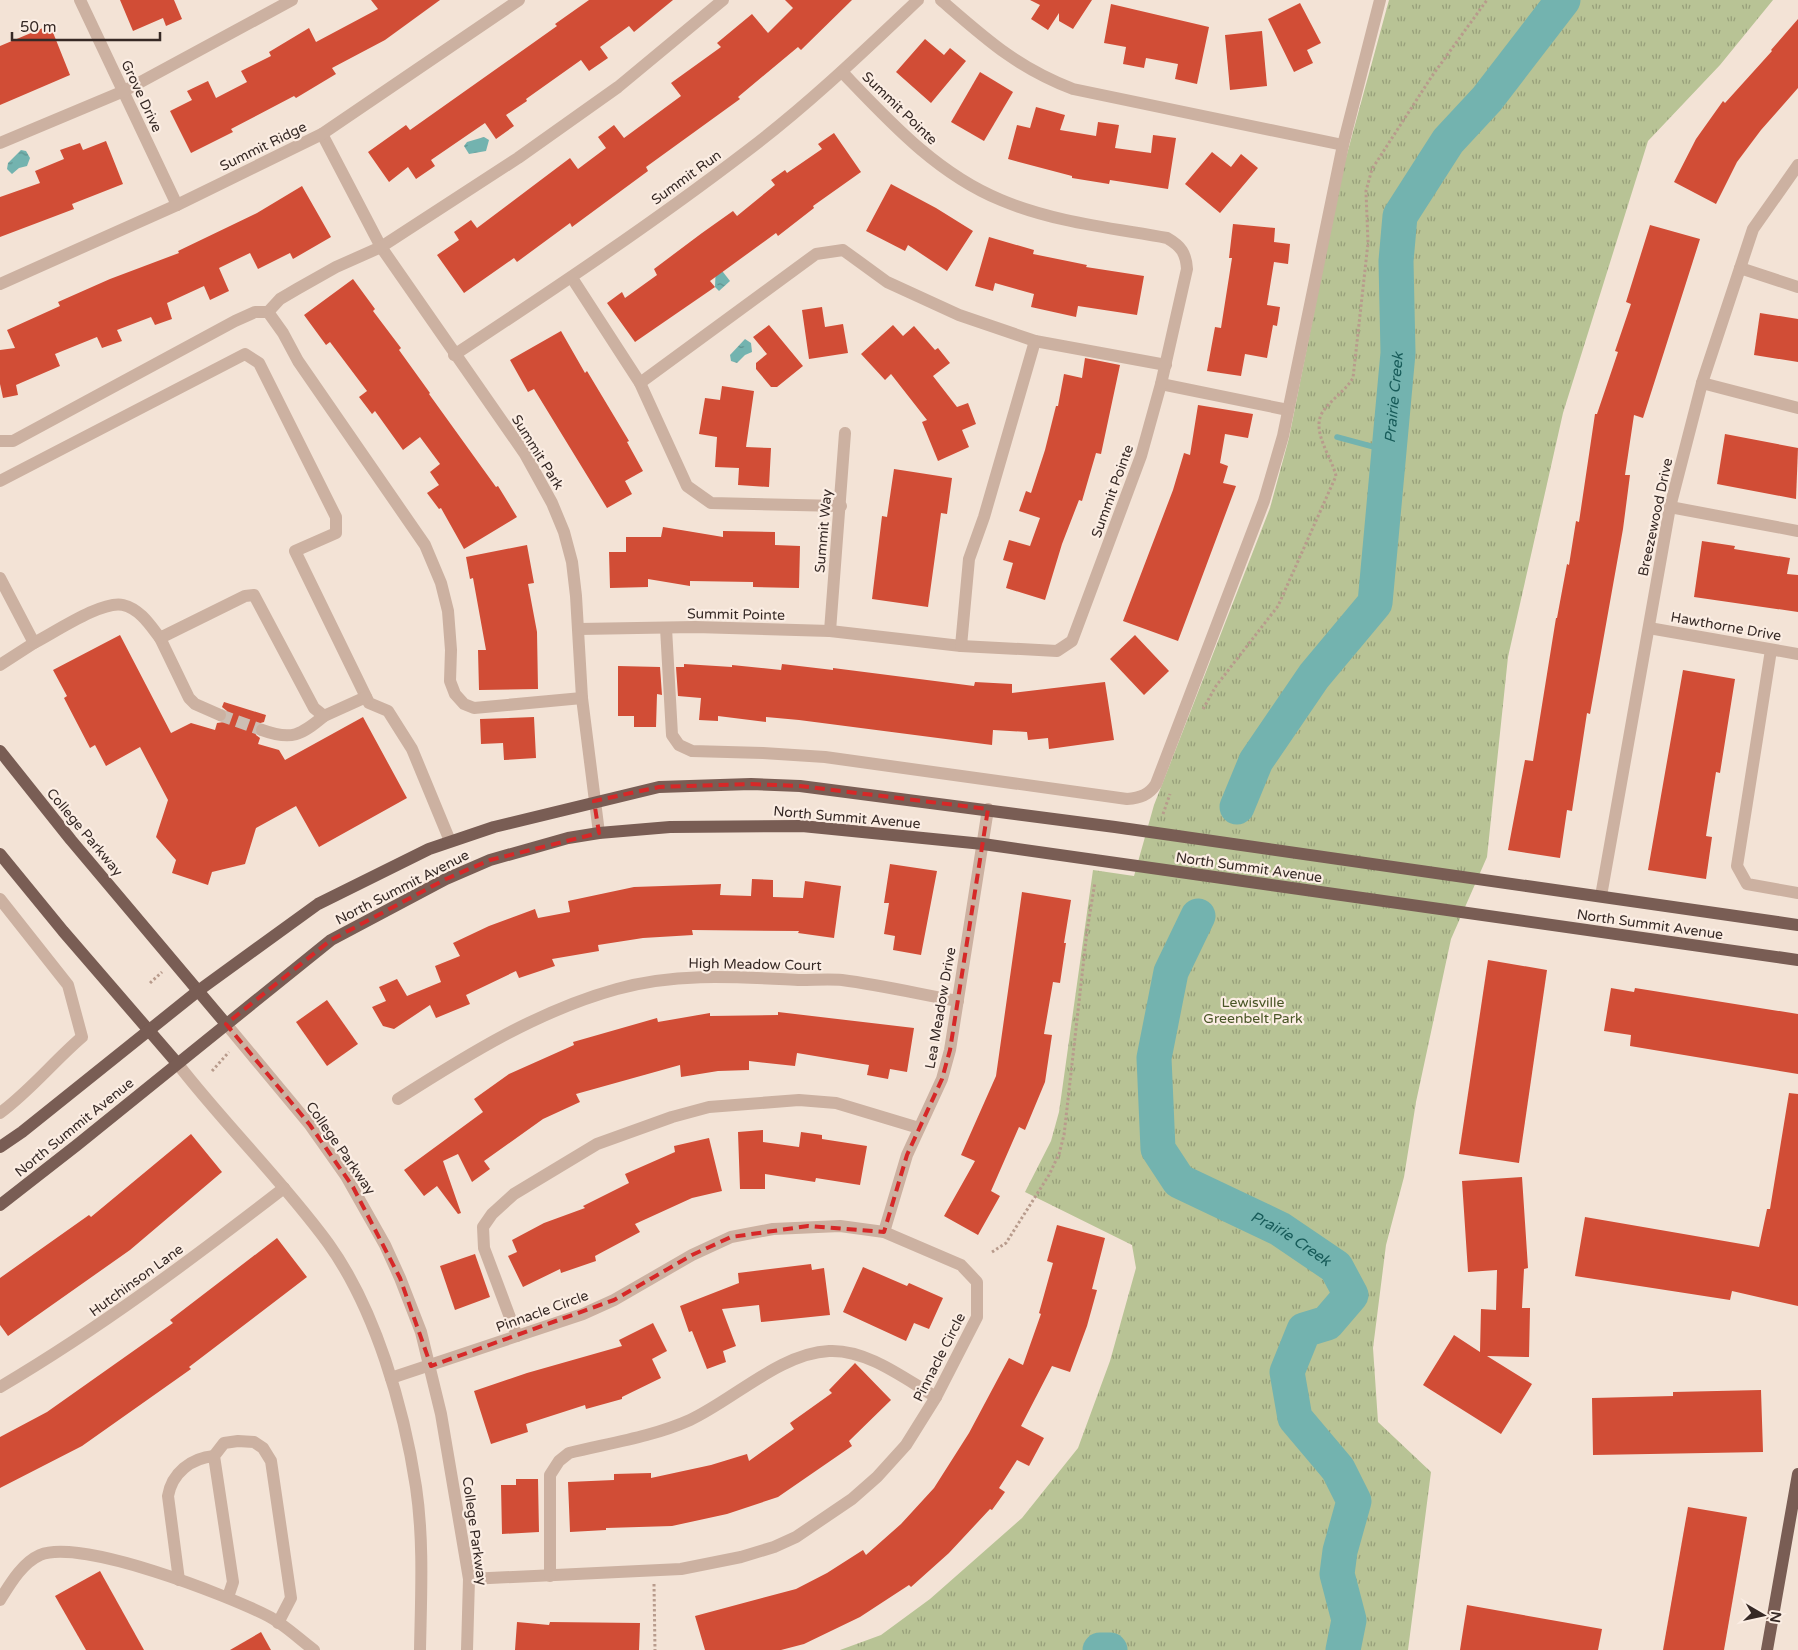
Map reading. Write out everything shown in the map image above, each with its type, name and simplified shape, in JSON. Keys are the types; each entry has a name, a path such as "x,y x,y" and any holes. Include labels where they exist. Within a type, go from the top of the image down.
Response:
{"main road":[{"name":"College Parkway","path":"0,751 226,1024"},
{"name":"North Summit Avenue","path":"0,1147 22,1132 198,991 318,904 373,876 450,841 494,827 594,801 659,787 751,784 800,786 988,809 1798,924"},
{"name":"North Summit Avenue","path":"0,1204 78,1146 177,1063 331,940 446,879 490,860 568,838 599,833 670,827 802,826 983,844 1798,960"},
{"path":"0,854 62,931 177,1063"},
{"path":"1767,1650 1798,1474"}],"street":[{"name":"Grove Drive","path":"80,0 177,205"},
{"path":"0,143 124,91 292,0"},
{"name":"Summit Ridge","path":"0,284 177,205 322,134 519,0"},
{"path":"0,442 12,440 235,321 255,312 268,312 280,299 297,289 336,267 381,247 518,158 618,87 723,0"},
{"name":"Summit Run","path":"454,354 572,278 748,150 842,72 918,0"},
{"path":"941,0 998,50 1043,78 1073,89 1343,145"},
{"path":"666,628 672,735 679,745 692,751 824,757 1127,799 1137,798 1151,791 1156,784 1264,501 1288,410 1343,145 1380,0"},
{"name":"Summit Pointe","path":"579,630 666,628 830,631 961,646 1056,652 1072,641 1141,456 1166,365 1187,268 1186,256 1179,245 1168,238 1046,214 1000,200 977,189 912,144 842,72"},
{"name":"Summit Park","path":"322,134 381,247 525,454 552,504 564,532 572,562 579,630 582,698 599,833"},
{"name":"Breezewood Drive","path":"1601,896 1670,507 1702,383 1753,230 1798,165"},
{"path":"640,383 816,254 843,250 887,282 959,315 1035,341 1166,365"},
{"path":"1740,268 1798,287"},
{"path":"572,278 640,383 687,486 711,502 841,506"},
{"path":"268,312 283,333 298,361 425,544 441,583 448,611 451,650 450,681 455,694 464,704 474,708 582,698"},
{"path":"961,646 969,559 984,517 1035,341"},
{"path":"0,482 244,354 259,363 336,517 336,533 295,551 369,703 388,711 412,749 450,841"},
{"path":"1702,383 1798,408"},
{"path":"1161,384 1288,410"},
{"name":"Summit Way","path":"830,631 841,506 845,433"},
{"path":"1670,507 1798,530"},
{"path":"0,578 34,643"},
{"path":"160,638 245,596 254,595 314,708 324,716"},
{"path":"0,665 34,643 105,606 122,605 145,618 160,638 189,698 195,704 220,715"},
{"name":"Hawthorne Drive","path":"1649,628 1798,654"},
{"path":"1771,650 1737,866 1747,884 1798,893"},
{"path":"262,730 280,736 294,736 304,733 324,716 366,697"},
{"name":"Lea Meadow Drive","path":"884,1232 907,1155 942,1079 950,1050 988,809"},
{"path":"0,899 68,985 82,1037 57,1058 15,1102 0,1113"},
{"name":"High Meadow Court","path":"398,1099 456,1062 515,1029 555,1010 618,989 686,977 754,976 841,980 958,1001"},
{"name":"College Parkway","path":"226,1024 310,1125 353,1187 400,1278 431,1366 441,1414 469,1578 467,1650"},
{"path":"177,1063 284,1188 329,1245 375,1329 391,1378 416,1487 421,1583 420,1650"},
{"path":"517,1336 484,1248 484,1227 492,1214 514,1194 597,1144 672,1117 710,1107 799,1100 836,1103 919,1128"},
{"name":"Hutchinson Lane","path":"0,1387 63,1350 136,1300 284,1188"},
{"name":"Pinnacle Circle","path":"391,1378 583,1314 614,1300 692,1255 731,1237 773,1229 840,1226 884,1232 961,1265 977,1282 978,1318 936,1397 906,1446 870,1483 819,1523 774,1547 712,1565 654,1571 469,1578"},
{"path":"550,1576 550,1475 559,1461 569,1453 668,1430 720,1404 787,1364 804,1356 830,1351 864,1358 936,1397"},
{"path":"228,1597 234,1582 214,1456 224,1443 238,1440 254,1442 263,1448 271,1461 291,1598 278,1623"},
{"path":"179,1580 168,1496 170,1486 188,1464 201,1457 214,1456"},
{"path":"0,1600 16,1574 39,1555 60,1550 102,1557 228,1597 270,1617 314,1650"}],"path":[{"path":"1203,710 1216,686 1278,606 1336,476 1331,457 1321,437 1320,418 1324,410 1345,391 1353,378 1368,243 1366,191 1372,169 1432,76 1487,0"},
{"path":"1163,814 1171,790"},
{"path":"992,1252 1006,1243 1059,1154 1064,1135 1087,931 1095,882"},
{"path":"150,983 164,971"},
{"path":"212,1071 229,1052"},
{"path":"654,1571 655,1650"}],"highlighted area":[{"path":"751,784 800,786 988,809 950,1050 942,1079 907,1155 884,1232 808,1226 731,1237 692,1255 614,1300 431,1366 400,1278 353,1187 310,1125 226,1024 331,940 446,879 490,860 599,833 594,801 659,787"}],"green space":[{"name":"Lewisville Greenbelt Park","path":"1389,0 1773,0 1720,65 1648,141 1563,413 1508,657 1487,857 1451,939 1416,1102 1404,1177 1386,1245 1373,1348 1378,1422 1431,1472 1408,1650 840,1650 881,1635 930,1599 1022,1518 1078,1448 1110,1361 1136,1268 1132,1245 1025,1192 1051,1141 1059,1112 1093,870 1134,876 1154,805 1270,508 1289,438 1341,176"}],"water":[{"path":"484,137 489,140 486,151 469,154 464,146 467,142"},
{"path":"21,150 26,151 30,158 27,166 19,168 12,174 7,169 8,163"},
{"path":"716,263 730,281 719,291 715,287"},
{"path":"745,339 751,343 752,352 745,355 737,363 731,361 730,355"}],"building":[{"path":"120,0 174,0 182,19 166,26 163,18 133,31"},
{"path":"371,0 440,0 385,40 332,68 336,74 296,98 294,96 231,129 233,132 191,153 170,111 192,100 187,91 208,81 216,98 247,82 241,71 271,56 269,52 309,28 316,42 378,9"},
{"path":"589,0 673,0 634,32 629,26 600,47 608,58 589,71 581,60 526,99 527,101 506,115 514,126 496,139 485,123 431,160 435,166 416,179 408,167 389,182 368,152 406,125 410,130 557,26 555,24"},
{"path":"785,0 852,0 801,50 798,47 738,97 740,99 646,167 648,171 572,227 570,223 517,262 514,258 464,293 437,255 459,240 454,232 471,220 477,228 570,158 578,169 606,148 598,137 614,125 624,138 681,96 671,83 721,47 717,43 752,14 768,33 793,8"},
{"path":"1030,0 1092,0 1073,29 1059,21 1059,13 1048,30 1031,19 1040,5"},
{"path":"1300,3 1321,43 1307,50 1313,63 1294,72 1268,19"},
{"path":"1111,4 1209,27 1197,84 1175,79 1178,64 1146,58 1144,68 1123,64 1126,47 1104,43"},
{"path":"1798,19 1798,88 1761,130 1737,162 1716,204 1674,182 1696,139 1723,101 1725,103"},
{"path":"50,25 70,75 0,105 0,46"},
{"path":"1262,31 1267,86 1230,90 1225,35"},
{"path":"925,39 944,55 950,48 966,61 931,103 896,72"},
{"path":"980,72 1013,92 984,141 951,122"},
{"path":"1036,107 1065,115 1060,130 1096,136 1098,122 1119,125 1115,148 1151,153 1153,135 1176,138 1168,189 1110,180 1109,184 1072,178 1072,176 1008,159 1017,125 1030,128"},
{"path":"834,133 861,172 813,206 814,208 778,236 776,233 710,281 715,287 635,342 607,303 622,292 625,298 657,275 654,269 733,211 737,216 775,185 771,180 785,170 787,173 822,149 818,144"},
{"path":"106,141 123,184 72,204 74,209 0,237 0,197 40,183 35,171 64,159 60,150 80,143 83,150"},
{"path":"1212,152 1231,167 1241,154 1258,168 1220,213 1185,184"},
{"path":"891,184 936,208 973,231 947,271 908,245 905,251 866,231"},
{"path":"302,186 331,237 293,259 290,253 258,269 250,253 219,268 229,291 210,300 204,286 167,303 172,319 155,325 151,317 117,330 122,341 102,348 97,337 55,354 60,366 16,385 18,395 3,398 0,384 0,350 15,348 7,330 60,306 58,302 110,279 179,253 178,251 257,213"},
{"path":"1233,224 1275,228 1274,242 1290,244 1288,264 1274,262 1267,305 1280,307 1277,326 1273,325 1267,358 1245,354 1241,376 1207,371 1215,327 1221,328 1232,258 1229,258"},
{"path":"1650,225 1700,239 1643,418 1634,415 1625,475 1630,475 1623,529 1590,714 1587,713 1572,811 1567,810 1560,858 1508,850 1525,760 1533,761 1556,618 1567,564 1569,565 1576,521 1579,522 1595,414 1597,414 1618,352 1615,351 1631,304 1626,302"},
{"path":"989,237 1034,250 1033,254 1087,265 1086,267 1144,276 1137,315 1078,306 1076,317 1031,307 1034,294 995,283 993,291 975,286"},
{"path":"353,279 375,309 373,311 401,348 399,350 429,394 496,487 498,486 517,517 464,549 441,508 439,509 427,493 439,485 430,472 440,464 420,437 403,450 375,411 372,414 359,397 367,391 330,342 326,345 304,315"},
{"path":"822,307 825,327 843,324 848,353 809,359 802,310"},
{"path":"1760,313 1798,319 1798,362 1754,355"},
{"path":"769,325 803,366 777,387 771,387 756,369 756,363 767,354 753,337"},
{"path":"893,325 903,336 914,326 935,350 938,348 950,363 933,376 957,407 968,403 976,424 962,430 969,447 938,461 922,422 927,420 891,374 885,380 861,354"},
{"path":"561,331 585,373 587,371 629,441 627,442 643,471 625,481 632,494 607,508 534,389 528,392 510,360"},
{"path":"1085,358 1120,365 1101,454 1096,453 1082,501 1079,500 1062,544 1045,600 1006,588 1013,563 1003,560 1009,540 1030,546 1040,518 1019,511 1026,491 1031,493 1045,450 1056,406 1058,406 1064,374 1082,378"},
{"path":"722,386 754,391 746,447 771,448 769,487 738,485 739,468 715,467 717,437 699,434 705,398 720,400"},
{"path":"1198,405 1253,414 1248,438 1225,434 1220,463 1228,466 1223,483 1236,486 1178,641 1123,621 1173,490 1184,453 1190,455"},
{"path":"1725,434 1798,448 1796,499 1717,484"},
{"path":"894,469 952,478 947,514 941,513 928,607 872,599 882,516 887,517"},
{"path":"663,527 723,537 723,531 775,532 775,545 800,546 799,588 753,587 753,582 690,581 690,586 648,579 648,587 610,588 609,552 626,552 626,537 661,537"},
{"path":"1702,541 1735,546 1734,549 1790,558 1787,574 1798,575 1798,612 1694,597"},
{"path":"527,545 534,583 528,584 537,632 538,689 479,690 478,650 486,650 473,578 470,579 466,557"},
{"path":"120,635 171,733 191,723 215,730 217,723 224,722 228,718 227,711 222,707 224,702 266,715 264,722 257,724 254,728 256,735 260,738 258,744 279,750 285,760 363,717 407,798 319,847 296,806 256,828 245,864 212,872 208,885 172,873 176,860 156,837 168,800 140,747 106,766 95,745 90,748 64,698 67,696 53,670"},
{"path":"1135,635 1169,671 1144,695 1110,659"},
{"path":"684,664 732,667 732,665 781,670 782,664 833,670 833,668 974,686 975,682 1012,684 1012,693 1105,682 1114,740 1049,749 1048,738 1028,740 1027,732 993,730 992,745 766,717 766,722 718,716 718,721 699,720 701,698 678,696 676,667 684,667"},
{"path":"618,666 660,667 662,695 657,694 656,727 634,727 634,716 618,716"},
{"path":"1683,670 1735,679 1720,773 1716,772 1706,836 1712,837 1706,879 1648,870"},
{"path":"534,717 536,758 504,760 503,743 481,744 480,719"},
{"path":"890,864 937,871 921,955 893,950 895,936 884,934 889,903 884,903"},
{"path":"752,879 773,880 773,897 803,898 805,881 841,886 834,938 798,933 799,931 692,930 693,935 643,938 598,945 599,951 552,959 555,966 519,978 516,971 466,995 470,1004 436,1018 430,1005 394,1029 383,1026 372,1007 386,1001 379,987 397,979 407,996 441,982 435,966 460,956 453,943 489,926 535,909 538,918 570,912 568,901 634,887 721,884 720,895 751,896"},
{"path":"1022,892 1071,900 1064,943 1066,943 1060,983 1053,982 1044,1034 1052,1035 1045,1082 1025,1130 1019,1127 991,1191 1000,1196 978,1235 944,1216 975,1161 961,1155 996,1076"},
{"path":"1488,960 1547,970 1519,1163 1459,1154"},
{"path":"1611,988 1634,992 1635,988 1798,1014 1798,1074 1630,1046 1631,1035 1604,1031"},
{"path":"327,1000 358,1044 327,1066 296,1022"},
{"path":"778,1012 914,1028 907,1072 890,1069 888,1079 867,1075 869,1065 797,1053 795,1066 749,1061 749,1070 718,1071 681,1077 680,1065 576,1094 580,1102 543,1119 484,1161 490,1169 472,1182 458,1154 443,1161 461,1213 458,1214 437,1186 424,1196 404,1170 483,1112 474,1099 509,1074 574,1045 573,1042 657,1018 658,1022 710,1013 710,1016 778,1015"},
{"path":"1789,1093 1798,1094 1798,1306 1732,1291 1730,1300 1575,1276 1585,1217 1759,1247 1767,1209 1770,1209"},
{"path":"763,1130 763,1142 799,1147 801,1132 822,1135 822,1139 867,1146 860,1185 816,1178 815,1182 765,1174 765,1189 740,1189 738,1132"},
{"path":"191,1134 222,1172 130,1250 8,1336 0,1325 0,1278 89,1215 91,1217"},
{"path":"709,1138 722,1191 692,1198 635,1224 640,1232 595,1256 596,1261 561,1273 560,1269 523,1287 508,1256 517,1252 512,1240 544,1223 585,1208 583,1206 629,1183 625,1174 675,1152 674,1146"},
{"path":"1522,1177 1528,1268 1524,1269 1522,1308 1530,1308 1529,1357 1487,1356 1532,1384 1501,1434 1423,1385 1454,1335 1480,1352 1481,1309 1496,1310 1497,1270 1468,1272 1462,1181"},
{"path":"1057,1225 1105,1238 1092,1289 1097,1290 1087,1326 1070,1372 1052,1366 1021,1426 1044,1438 1029,1466 1017,1460 999,1488 1005,1492 992,1510 990,1509 949,1553 911,1587 909,1585 860,1617 804,1644 781,1650 705,1650 695,1616 796,1589 827,1573 863,1550 866,1555 901,1524 934,1488 969,1433 1009,1358 1023,1365 1041,1314 1039,1313 1053,1263 1047,1261"},
{"path":"277,1238 307,1277 189,1367 191,1369 82,1446 0,1488 0,1437 47,1412 173,1323 170,1320"},
{"path":"475,1254 490,1297 455,1310 440,1266"},
{"path":"811,1264 812,1270 824,1268 830,1315 761,1322 759,1305 722,1309 736,1346 723,1351 726,1362 707,1369 692,1331 689,1332 680,1306 739,1283 738,1273"},
{"path":"863,1267 907,1286 909,1283 943,1298 929,1329 914,1323 906,1341 843,1312"},
{"path":"653,1323 667,1351 652,1359 661,1378 622,1397 622,1399 586,1409 585,1405 526,1424 528,1432 491,1444 474,1391 527,1373 622,1346 619,1340"},
{"path":"855,1363 891,1400 849,1441 852,1446 778,1497 727,1514 672,1526 606,1528 606,1530 570,1532 568,1482 614,1480 614,1474 651,1473 651,1478 711,1465 747,1454 749,1461 794,1429 790,1423 832,1393 829,1390"},
{"path":"1761,1390 1763,1452 1593,1455 1592,1398 1673,1396 1673,1392"},
{"path":"516,1479 538,1479 539,1532 502,1534 501,1485 516,1485"},
{"path":"1688,1507 1747,1517 1724,1650 1663,1650"},
{"path":"100,1571 144,1650 86,1650 55,1596"},
{"path":"1467,1605 1602,1629 1598,1650 1460,1650"},
{"path":"517,1622 549,1625 550,1622 640,1623 639,1650 515,1650"},
{"path":"261,1632 271,1650 230,1650"}],"waterway":[{"name":"Prairie Creek","path":"1237,807 1256,761 1314,676 1375,603 1398,353 1396,261 1400,216 1448,141 1487,99 1563,0"},
{"path":"1337,437 1389,451"},
{"name":"Prairie Creek","path":"1198,916 1171,972 1154,1058 1158,1149 1179,1181 1280,1229 1336,1267 1351,1295 1327,1323 1304,1330 1287,1372 1295,1418 1338,1469 1354,1501 1340,1551 1337,1574 1349,1620 1343,1650"},
{"name":"Prairie Creek","path":"1100,1650 1110,1650"}],"tunnel":[{"path":"220,715 262,730"}]}
